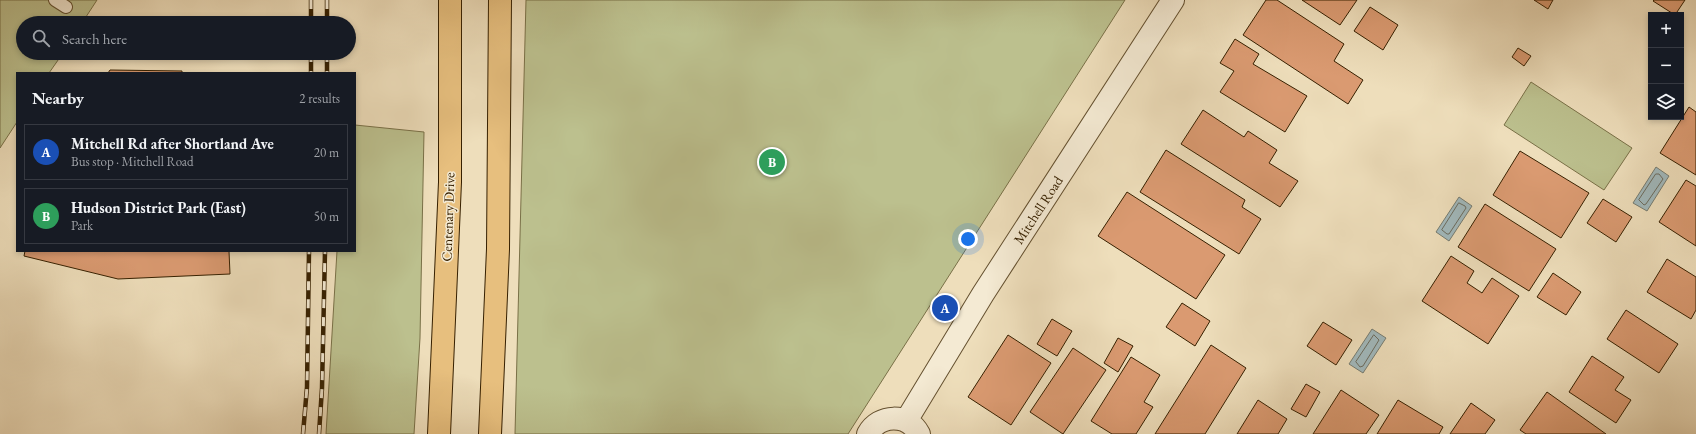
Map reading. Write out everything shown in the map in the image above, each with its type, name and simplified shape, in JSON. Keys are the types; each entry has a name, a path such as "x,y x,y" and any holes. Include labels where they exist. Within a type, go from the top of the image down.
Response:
{"highway":[{"name":"Centenary Drive","path":"439,434 450,182 450,0"},
{"path":"490,434 498,249 500,0"}],"street":[{"name":"Mitchell Road","path":"912,427 984,294 1173,0"},
{"path":"868,434 878,422 887,419 912,427"}],"lane":[{"path":"55,0 66,7"}],"green space":[{"path":"0,0 97,0 87,16 16,16 16,60 58,60 50,72 16,72 16,124 0,148"},
{"path":"526,0 1125,0 848,434 515,434"},
{"path":"1531,82 1632,148 1604,190 1504,125"},
{"path":"356,125 424,132 420,338 414,434 326,434 337,252 356,252"}],"water":[{"path":"1656,167 1669,176 1647,211 1633,203"},
{"path":"1459,197 1472,206 1449,241 1436,232"},
{"path":"1372,329 1386,338 1363,373 1349,364"}],"building":[{"path":"1266,0 1277,0 1344,44 1334,61 1363,80 1348,104 1243,35"},
{"path":"1302,0 1357,0 1340,25"},
{"path":"1534,0 1553,0 1548,9"},
{"path":"1685,0 1677,12 1670,12 1653,1"},
{"path":"1370,7 1398,25 1383,50 1354,31"},
{"path":"1235,39 1259,54 1253,64 1307,96 1285,132 1220,92 1234,71 1220,63"},
{"path":"1518,48 1531,56 1524,66 1512,57"},
{"path":"110,70 182,71 182,72 109,72"},
{"path":"1689,107 1696,112 1696,175 1660,153 1681,120 1684,120 1684,115"},
{"path":"1203,110 1244,137 1248,131 1277,150 1269,163 1298,181 1280,207 1181,144"},
{"path":"1166,150 1245,200 1242,207 1261,219 1239,254 1140,192"},
{"path":"1520,151 1589,193 1561,238 1493,195"},
{"path":"1686,180 1696,186 1696,246 1659,222"},
{"path":"1127,192 1225,255 1196,299 1098,236"},
{"path":"1603,199 1632,217 1616,242 1587,223"},
{"path":"1485,204 1556,249 1529,291 1458,247"},
{"path":"25,252 229,252 230,274 118,279 24,256"},
{"path":"1451,256 1474,271 1467,283 1482,293 1492,278 1519,296 1488,344 1422,301"},
{"path":"1667,259 1696,277 1696,310 1691,319 1647,292"},
{"path":"1553,273 1581,292 1566,315 1537,297"},
{"path":"1182,303 1210,321 1195,346 1166,327"},
{"path":"1626,310 1678,344 1659,373 1607,339"},
{"path":"1052,319 1072,331 1057,356 1037,344"},
{"path":"1323,322 1352,340 1336,365 1307,346"},
{"path":"1008,335 1051,363 1011,425 968,397"},
{"path":"1118,338 1133,346 1118,372 1104,363"},
{"path":"1211,345 1246,368 1205,434 1155,434"},
{"path":"1073,348 1106,370 1063,434 1030,412"},
{"path":"1592,356 1624,377 1615,390 1631,400 1616,423 1569,392"},
{"path":"1131,357 1160,375 1144,402 1153,407 1136,434 1112,434 1091,421"},
{"path":"1306,384 1320,392 1306,417 1291,409"},
{"path":"1341,390 1379,415 1366,434 1313,434"},
{"path":"1547,392 1606,434 1526,434 1520,430"},
{"path":"1258,400 1287,419 1278,434 1237,434"},
{"path":"1398,400 1443,427 1439,434 1377,434"},
{"path":"1471,403 1495,420 1485,434 1450,434"}],"railway":[{"path":"311,0 311,16"},
{"path":"327,0 327,16"},
{"path":"311,60 311,72"},
{"path":"327,60 327,72"},
{"path":"303,434 307,387 309,252"},
{"path":"319,434 322,388 325,252"}],"place":[{"name":"Hudson District Park (East)","path":"772,162"},
{"name":"Mitchell Rd after Shortland Ave","path":"945,308"}]}
